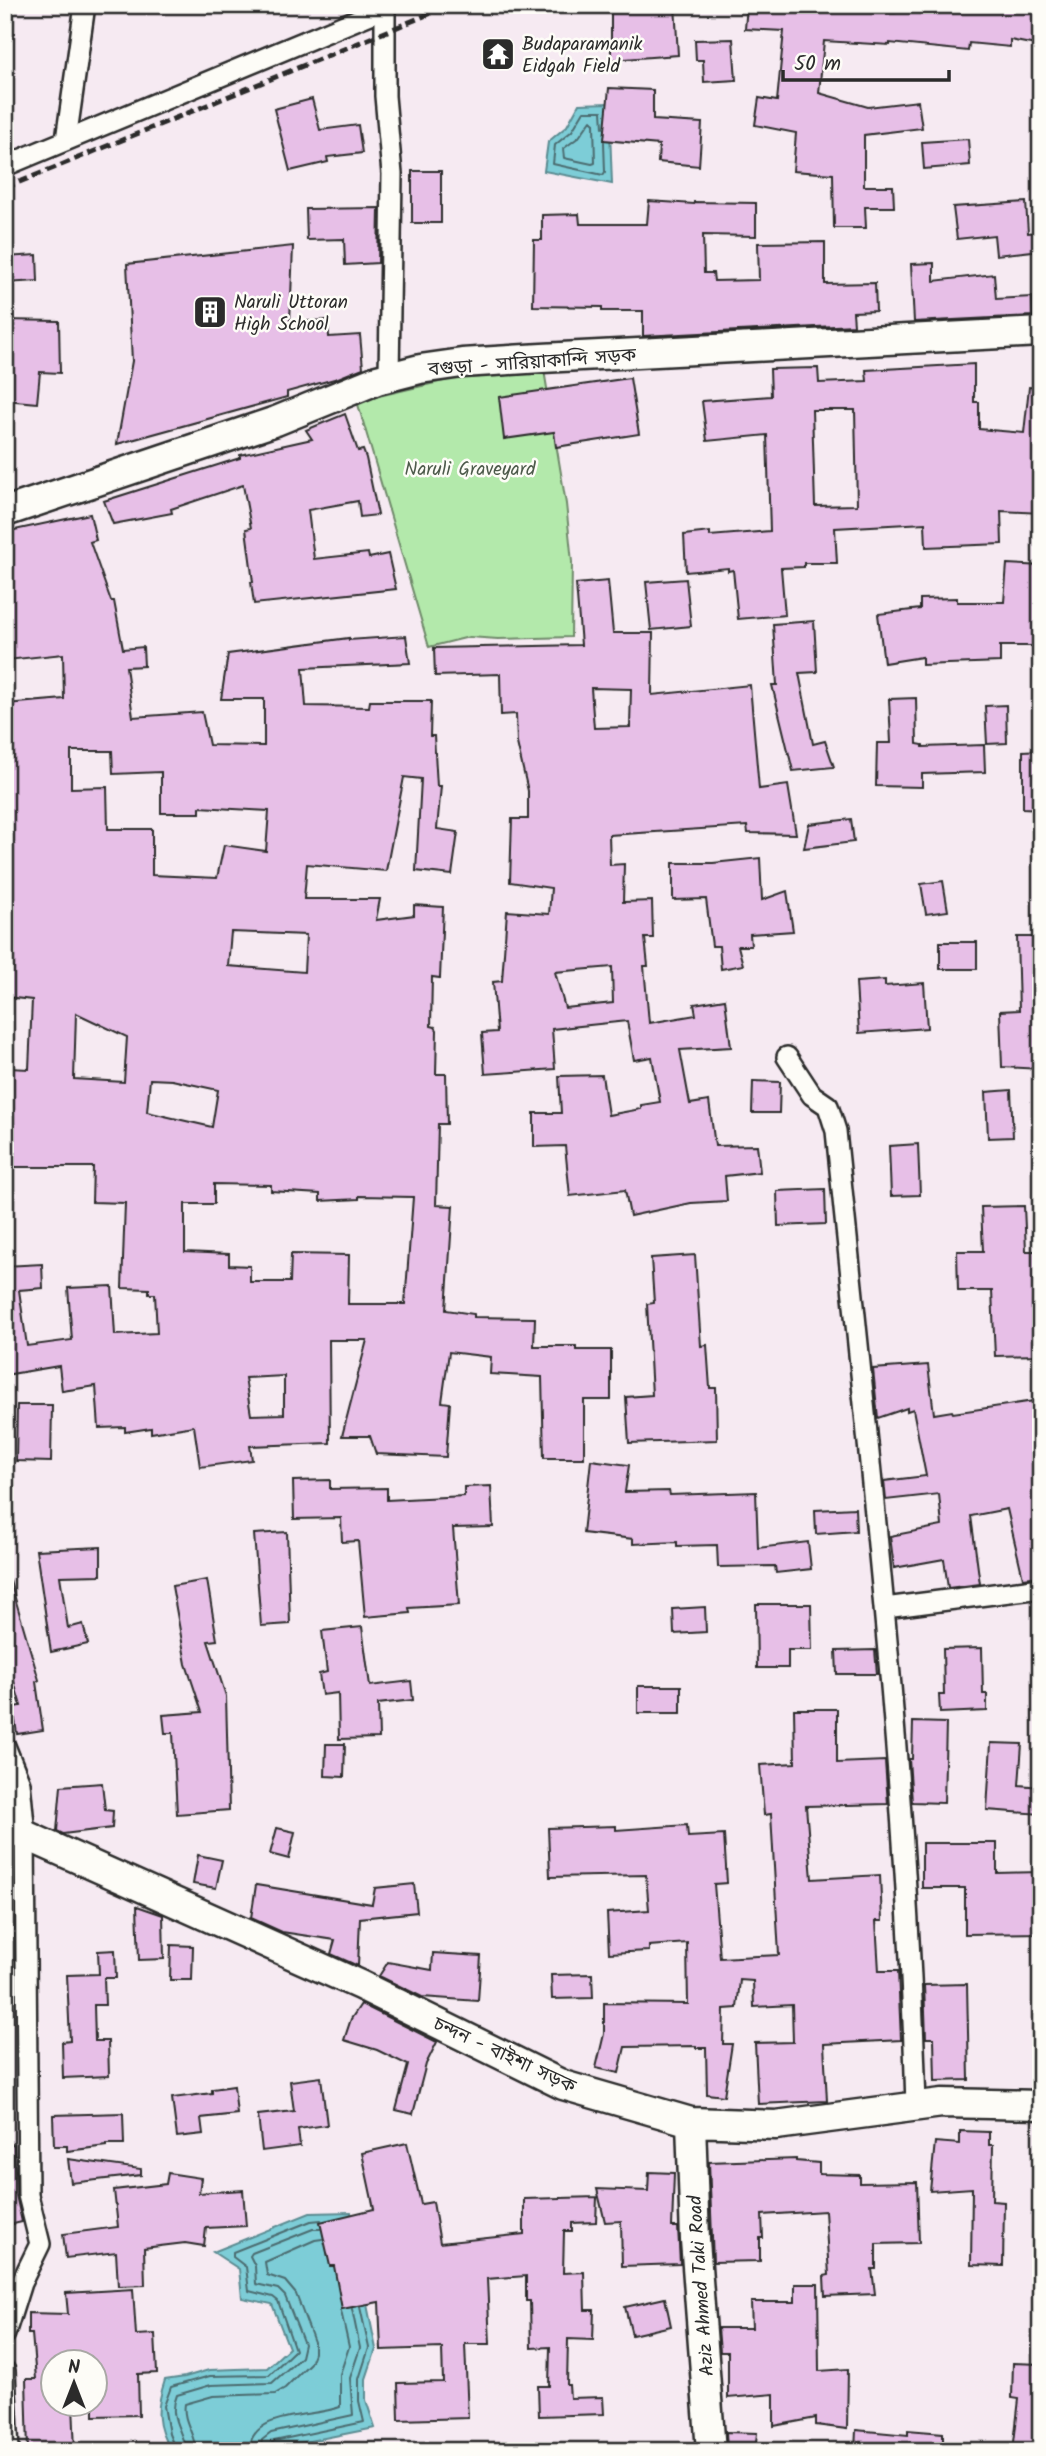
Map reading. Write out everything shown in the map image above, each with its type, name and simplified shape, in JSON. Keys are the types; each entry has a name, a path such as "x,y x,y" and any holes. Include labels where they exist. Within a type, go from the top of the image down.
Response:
{"main road":[{"name":"বগুড়া - সারিয়াকান্দি সড়ক","path":"5,512 276,421 389,376 462,363 1041,332"},
{"name":"চন্দন - বাইশা সড়ক","path":"15,1830 360,1985 563,2085 691,2122 776,2125 942,2103 1041,2105"},
{"name":"Aziz Ahmed Taki Road","path":"691,2122 695,2240 711,2451"}],"street":[{"path":"66,141 85,5"},
{"path":"5,166 385,7 385,96 393,174 389,376"},
{"path":"787,1057 812,1095 828,1106 835,1132 885,1608 913,1981 916,2106"},
{"path":"885,1608 1041,1588"},
{"path":"5,1746 20,1783 15,1830 28,2195 40,2244 21,2283 5,2334"},
{"path":"5,2371 9,2451"}],"green space":[{"name":"Naruli Graveyard","path":"544,370 566,504 572,562 571,637 469,637 429,647 357,401 461,377"}],"water":[{"path":"609,103 612,184 544,171 548,142 567,126 579,104"},
{"path":"351,2212 353,2235 376,2349 366,2379 366,2400 375,2428 259,2451 171,2451 162,2433 159,2416 165,2380 209,2370 267,2368 289,2348 272,2304 242,2298 239,2269 213,2252 310,2213"}],"building":[{"path":"640,5 675,5 678,55 611,60 611,11 642,11"},
{"path":"747,5 804,5 895,13 896,5 1041,5 1041,46 1010,40 1010,47 969,43 968,51 890,43 824,41 819,93 868,107 918,101 922,128 864,135 864,186 893,186 894,207 865,207 866,228 834,228 833,174 793,171 796,133 755,125 759,98 777,101 784,31 745,29"},
{"path":"733,39 736,80 704,82 703,60 696,60 695,40"},
{"path":"609,88 653,90 653,120 702,123 699,166 658,162 659,145 604,140"},
{"path":"312,99 320,130 358,125 362,153 327,157 328,162 290,171 274,109"},
{"path":"968,139 970,165 924,169 922,142"},
{"path":"412,171 441,171 441,223 412,223"},
{"path":"649,201 694,204 756,203 756,236 703,235 704,273 713,273 714,281 759,280 758,243 825,242 825,284 875,283 876,311 853,312 854,325 643,336 643,311 602,311 602,307 533,306 534,240 542,240 542,215 579,214 580,224 647,224"},
{"path":"1026,202 1028,233 1041,232 1041,250 996,255 994,235 957,239 953,207"},
{"path":"379,208 378,263 345,265 344,239 307,240 306,209"},
{"name":"Naruli Uttoran High School","path":"293,246 290,322 328,320 329,337 360,335 363,368 287,392 287,397 117,444 132,361 127,264"},
{"path":"37,255 38,281 5,283 5,257"},
{"path":"934,263 934,281 994,274 996,299 1032,297 1033,316 914,322 911,264"},
{"path":"5,320 59,321 60,373 40,372 37,403 5,400"},
{"path":"974,364 974,402 979,402 979,429 1024,433 1029,387 1041,388 1041,513 1001,511 1002,544 926,547 925,523 835,528 837,563 804,563 804,567 781,568 785,615 738,619 733,570 728,571 728,568 686,572 684,535 710,532 710,536 770,531 767,435 707,441 702,401 771,396 770,369 818,368 819,383 867,381 866,370","holes":["812,410 855,410 857,505 815,506"]},
{"path":"630,378 639,434 556,447 554,432 504,439 499,397"},
{"path":"345,414 358,451 363,450 366,458 378,515 360,517 358,501 308,510 314,559 368,553 369,558 388,554 396,589 254,604 246,529 251,528 243,485 171,509 172,513 113,524 104,501 240,458 240,455 312,439 306,430"},
{"path":"90,514 96,540 90,542 111,601 114,601 123,649 143,647 144,666 126,667 133,717 202,712 209,745 264,746 264,699 221,699 228,654 349,638 406,636 410,663 303,668 306,706 369,707 370,701 431,701 430,736 434,736 437,786 441,786 437,829 458,832 452,875 416,871 421,779 404,777 386,871 307,864 304,899 380,899 376,920 414,915 414,905 443,907 440,978 432,977 431,1026 437,1030 436,1074 446,1074 447,1124 438,1124 436,1205 453,1206 446,1310 474,1314 474,1317 535,1318 534,1346 576,1346 576,1350 611,1350 611,1400 584,1400 584,1458 544,1458 542,1377 490,1374 491,1357 449,1352 442,1402 450,1403 446,1457 376,1454 370,1436 342,1436 367,1340 329,1340 330,1443 250,1446 252,1460 200,1467 194,1426 151,1433 151,1428 125,1432 125,1427 99,1428 96,1386 62,1391 59,1366 5,1375 5,1266 42,1264 43,1288 19,1290 27,1346 72,1340 68,1288 112,1286 115,1335 157,1333 155,1294 149,1294 149,1289 122,1288 125,1203 92,1202 93,1167 5,1167 9,1068 29,1069 32,1000 6,997 14,927 5,926 12,862 5,862 5,759 12,758 6,704 64,699 63,654 7,660 5,532","holes":["71,751 112,751 113,774 161,772 161,813 200,813 200,807 269,811 266,851 224,845 217,878 152,875 152,829 108,829 107,787 71,788","231,932 306,935 304,972 228,966","76,1013 127,1037 124,1082 74,1079","150,1079 172,1080 218,1090 212,1127 147,1112","214,1184 271,1185 271,1191 320,1194 320,1201 359,1199 359,1196 413,1197 405,1304 348,1304 349,1255 291,1254 290,1282 250,1282 250,1266 229,1265 229,1254 185,1252 185,1204 214,1204","284,1376 284,1414 251,1415 245,1378"]},
{"path":"1007,564 1041,566 1041,646 1000,646 1000,662 922,665 922,657 884,663 878,614 920,609 920,599 957,598 957,602 1004,602"},
{"path":"686,579 691,626 651,630 646,582"},
{"path":"608,581 613,633 653,633 652,695 750,685 759,789 788,785 796,834 748,833 747,826 609,835 610,865 624,864 623,902 652,901 653,938 645,938 648,966 644,966 649,1023 696,1015 694,1004 725,999 731,1047 680,1050 690,1104 709,1101 715,1146 757,1145 760,1172 725,1176 727,1201 691,1203 630,1216 625,1190 570,1196 565,1146 534,1147 534,1113 561,1113 559,1076 602,1075 608,1115 641,1109 641,1105 660,1102 652,1057 634,1060 627,1021 552,1029 555,1069 485,1074 482,1033 497,1032 493,982 502,981 507,911 549,914 551,888 510,882 512,819 528,819 528,791 517,743 516,714 501,715 500,674 435,676 434,648 581,645 576,584","holes":["591,688 631,689 630,727 594,728","612,967 613,1003 565,1008 555,972"]},
{"path":"814,621 817,672 799,673 813,744 825,741 834,767 793,771 772,685 777,685 773,624"},
{"path":"916,698 917,744 923,747 984,745 985,772 922,774 922,787 876,786 877,743 891,743 889,699"},
{"path":"1006,705 1007,743 987,744 985,706"},
{"path":"1041,750 1041,809 1023,808 1023,751"},
{"path":"851,819 854,842 804,848 809,824"},
{"path":"760,858 762,900 787,891 793,931 750,934 751,946 738,946 743,965 721,969 719,946 712,946 706,899 673,900 673,863 713,863"},
{"path":"943,881 948,911 926,914 921,884"},
{"path":"1017,937 1041,937 1041,1069 1002,1067 1000,1011 1019,1010"},
{"path":"940,942 977,942 977,969 940,969"},
{"path":"885,980 885,986 924,983 927,1028 859,1033 856,982"},
{"path":"753,1081 780,1082 779,1113 752,1113"},
{"path":"1011,1090 1013,1137 988,1138 986,1092"},
{"path":"918,1144 920,1195 891,1196 889,1146"},
{"path":"825,1189 826,1224 778,1226 777,1191"},
{"path":"1024,1206 1026,1251 1039,1251 1041,1288 1037,1288 1040,1355 995,1356 992,1291 958,1291 957,1251 983,1251 981,1207"},
{"path":"695,1255 701,1346 707,1345 710,1388 716,1388 717,1440 629,1443 626,1397 652,1395 647,1304 654,1303 651,1258"},
{"path":"928,1365 934,1414 1041,1400 1041,1447 1038,1447 1041,1472 1041,1576 1023,1578 1007,1509 971,1516 980,1584 948,1588 944,1559 894,1568 890,1536 942,1526 939,1494 886,1500 884,1481 926,1476 913,1409 907,1411 907,1408 878,1418 873,1369"},
{"path":"17,1405 52,1405 51,1462 16,1461"},
{"path":"591,1460 629,1465 625,1492 669,1491 670,1495 756,1492 758,1548 808,1542 811,1569 776,1573 775,1566 718,1567 717,1545 677,1546 677,1542 633,1544 633,1539 583,1533"},
{"path":"330,1480 330,1489 387,1488 387,1500 464,1496 464,1487 491,1486 493,1527 453,1528 459,1605 409,1608 410,1613 365,1617 358,1541 342,1542 341,1518 294,1519 293,1481"},
{"path":"855,1508 856,1531 816,1534 815,1510"},
{"path":"287,1532 290,1624 261,1626 254,1534"},
{"path":"101,1547 101,1575 60,1576 68,1628 83,1624 88,1644 51,1652 36,1550"},
{"path":"207,1580 217,1640 208,1641 226,1696 229,1810 177,1814 173,1733 165,1733 163,1715 202,1712 186,1664 172,1586"},
{"path":"5,1581 10,1581 39,1680 36,1682 43,1730 17,1734 13,1707 21,1706 5,1651"},
{"path":"756,1604 811,1604 812,1650 788,1650 788,1668 757,1668"},
{"path":"705,1607 706,1632 674,1634 673,1609"},
{"path":"362,1627 370,1686 411,1681 413,1700 378,1704 379,1738 339,1739 338,1693 322,1695 319,1674 327,1672 322,1631"},
{"path":"982,1648 983,1694 987,1694 987,1711 940,1713 939,1695 944,1695 943,1649"},
{"path":"875,1650 877,1674 837,1674 836,1651"},
{"path":"638,1686 681,1686 681,1713 638,1713"},
{"path":"794,1709 837,1709 837,1763 885,1761 888,1804 806,1806 812,1879 880,1875 882,1921 876,1921 879,1971 898,1971 901,2040 824,2044 827,2101 758,2104 755,2043 793,2042 792,2005 754,2007 753,1981 740,1980 737,2008 724,2009 723,2044 732,2044 724,2096 707,2094 706,2048 625,2047 619,2073 596,2068 604,2034 604,2003 688,2004 687,1943 649,1946 649,1951 609,1953 607,1913 649,1910 646,1875 550,1877 548,1828 616,1826 616,1830 687,1825 688,1837 724,1835 727,1883 714,1884 720,1958 779,1955 771,1814 764,1815 760,1765 795,1763"},
{"path":"913,1722 946,1723 944,1803 912,1802 909,1759 912,1759"},
{"path":"991,1743 1022,1744 1019,1785 1041,1787 1041,1814 987,1810"},
{"path":"326,1744 345,1744 344,1777 325,1776"},
{"path":"102,1783 105,1810 113,1811 112,1828 63,1834 57,1831 61,1786"},
{"path":"277,1828 295,1832 289,1859 270,1854"},
{"path":"922,1843 997,1843 997,1873 1041,1872 1041,1933 965,1934 965,1888 922,1888"},
{"path":"198,1855 222,1860 216,1888 193,1884"},
{"path":"414,1884 417,1912 360,1918 358,1966 331,1954 335,1940 282,1932 251,1918 256,1885 372,1904 375,1888"},
{"path":"137,1906 163,1915 164,1959 139,1960"},
{"path":"171,1945 193,1946 192,1980 170,1980"},
{"path":"115,1950 116,1978 104,1978 105,2005 94,2005 95,2041 108,2041 109,2076 63,2078 62,2042 70,2041 67,1975 99,1974 98,1951"},
{"path":"433,1953 481,1956 478,2001 422,1997 379,1976 388,1962 432,1970"},
{"path":"592,1974 593,1998 552,1999 551,1975"},
{"path":"967,1984 969,2080 935,2081 934,2038 926,2038 924,1985"},
{"path":"361,2004 437,2042 426,2064 413,2114 396,2110 408,2065 377,2050 344,2040 351,2019"},
{"path":"321,2077 327,2125 298,2129 300,2146 262,2151 258,2115 294,2111 290,2081"},
{"path":"234,2086 237,2114 201,2118 203,2134 177,2137 172,2098 212,2093 212,2089"},
{"path":"123,2113 124,2144 106,2144 67,2151 67,2146 54,2146 53,2115"},
{"path":"960,2131 989,2132 989,2145 993,2145 992,2201 1004,2202 1003,2266 971,2265 972,2188 930,2191 935,2142 960,2144"},
{"path":"407,2143 421,2204 433,2202 440,2243 524,2234 524,2199 597,2197 596,2222 572,2223 572,2231 564,2231 563,2273 584,2272 585,2310 594,2310 593,2340 568,2339 567,2385 570,2398 603,2397 604,2414 539,2416 538,2386 549,2386 550,2347 531,2348 530,2301 526,2301 526,2276 487,2279 490,2344 465,2344 468,2418 399,2420 398,2383 443,2382 442,2348 381,2350 379,2302 342,2309 334,2266 330,2266 320,2222 374,2209 362,2153"},
{"path":"14,2144 16,2195 22,2222 5,2226 5,2145"},
{"path":"68,2159 141,2169 141,2175 71,2183"},
{"path":"796,2159 819,2163 819,2174 860,2175 860,2183 917,2182 919,2243 876,2244 876,2269 872,2269 875,2294 825,2296 824,2276 829,2275 825,2211 762,2215 760,2261 713,2262 709,2162"},
{"path":"649,2172 674,2173 672,2227 678,2227 680,2264 622,2266 621,2221 605,2222 597,2189 648,2191"},
{"path":"168,2173 201,2178 199,2193 243,2190 246,2226 206,2228 204,2246 185,2243 144,2248 145,2285 118,2286 116,2252 66,2258 63,2234 118,2227 114,2190 166,2184"},
{"path":"795,2284 818,2284 819,2371 848,2369 847,2429 816,2425 816,2418 774,2426 774,2394 728,2398 728,2352 720,2352 718,2328 752,2328 751,2302 795,2302"},
{"path":"133,2289 136,2335 155,2334 157,2373 138,2374 139,2415 108,2416 108,2348 38,2348 38,2418 74,2418 75,2451 28,2451 26,2379 36,2379 32,2334 28,2334 28,2313 68,2314 66,2293"},
{"path":"665,2298 671,2326 632,2335 625,2307"},
{"path":"1013,2363 1041,2364 1041,2402 1038,2402 1036,2451 1013,2451 1019,2399 1012,2398"},
{"path":"856,2430 908,2435 908,2430 943,2433 943,2451 855,2451"},
{"path":"726,2432 757,2433 755,2451 727,2451"}],"railway":[{"path":"5,188 451,5"}],"place":[{"name":"Budaparamanik Eidgah Field","path":"498,54"},
{"name":"Naruli Uttoran High School","path":"210,312"}]}
